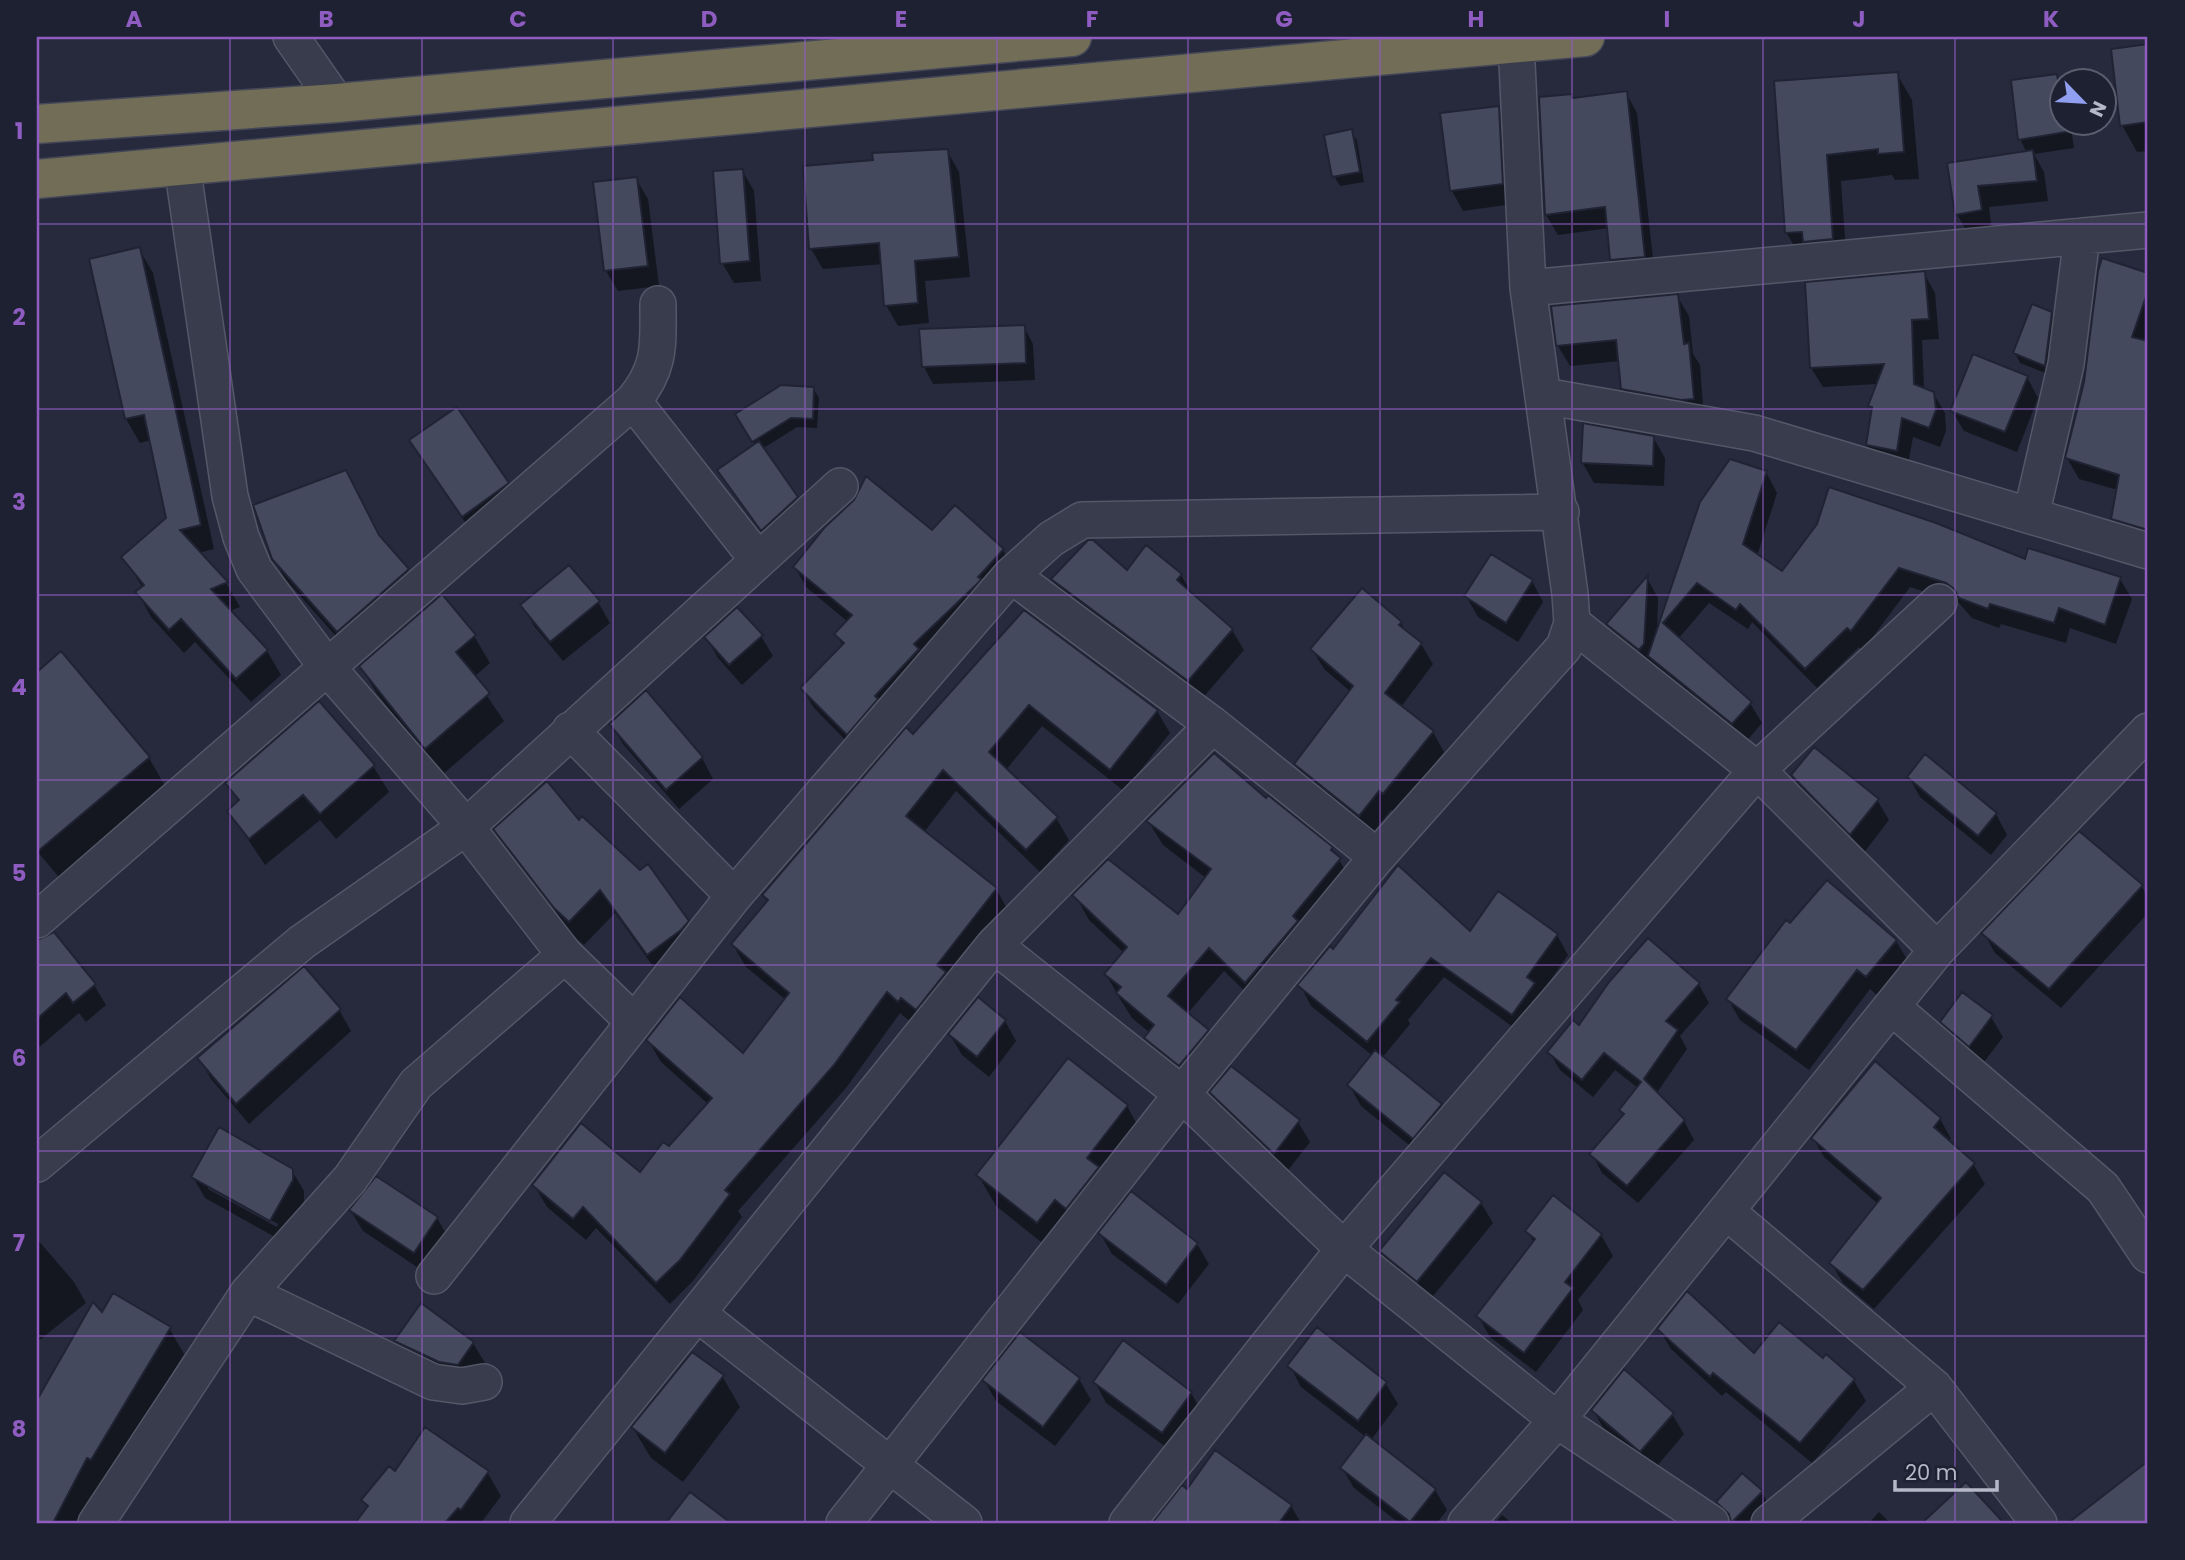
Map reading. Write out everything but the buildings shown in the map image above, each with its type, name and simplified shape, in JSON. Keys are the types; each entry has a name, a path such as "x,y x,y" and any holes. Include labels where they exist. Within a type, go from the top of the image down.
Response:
{"highway":[{"path":"37,124 337,103 1072,37"},
{"path":"37,179 1585,37"}],"street":[{"path":"291,37 337,103"},
{"path":"844,1523 1182,1094 1377,857 1564,647 1572,623 1561,512 1528,288 1516,43"},
{"path":"181,165 230,496 241,537 254,569 327,667 466,827 565,955 634,1022"},
{"path":"1528,288 2148,230"},
{"path":"2031,516 2066,364 2082,236"},
{"path":"37,920 633,401 649,382 658,358 658,304"},
{"path":"1544,396 1754,433 2148,551"},
{"path":"633,401 758,560"},
{"path":"37,1164 302,942 466,827 840,486"},
{"path":"434,1276 734,896 1011,575 1051,539 1082,520 1561,512"},
{"path":"1011,575 1213,725 1377,857"},
{"path":"1127,1523 1344,1250 1757,770 1939,602"},
{"path":"1572,623 1757,770 1937,950"},
{"path":"528,1523 994,945 1213,725"},
{"path":"570,730 734,896"},
{"path":"1466,1523 1557,1420 1937,950 2148,731"},
{"path":"994,945 1182,1094 1344,1250 1557,1420 1711,1523"},
{"path":"96,1523 248,1293 349,1179 416,1084 565,955"},
{"path":"1893,1007 2103,1188 2148,1255"},
{"path":"1726,1211 1934,1387 2039,1523"},
{"path":"248,1293 433,1382 461,1387 484,1382"},
{"path":"698,1314 964,1523"},
{"path":"1769,1523 1934,1387"}]}
